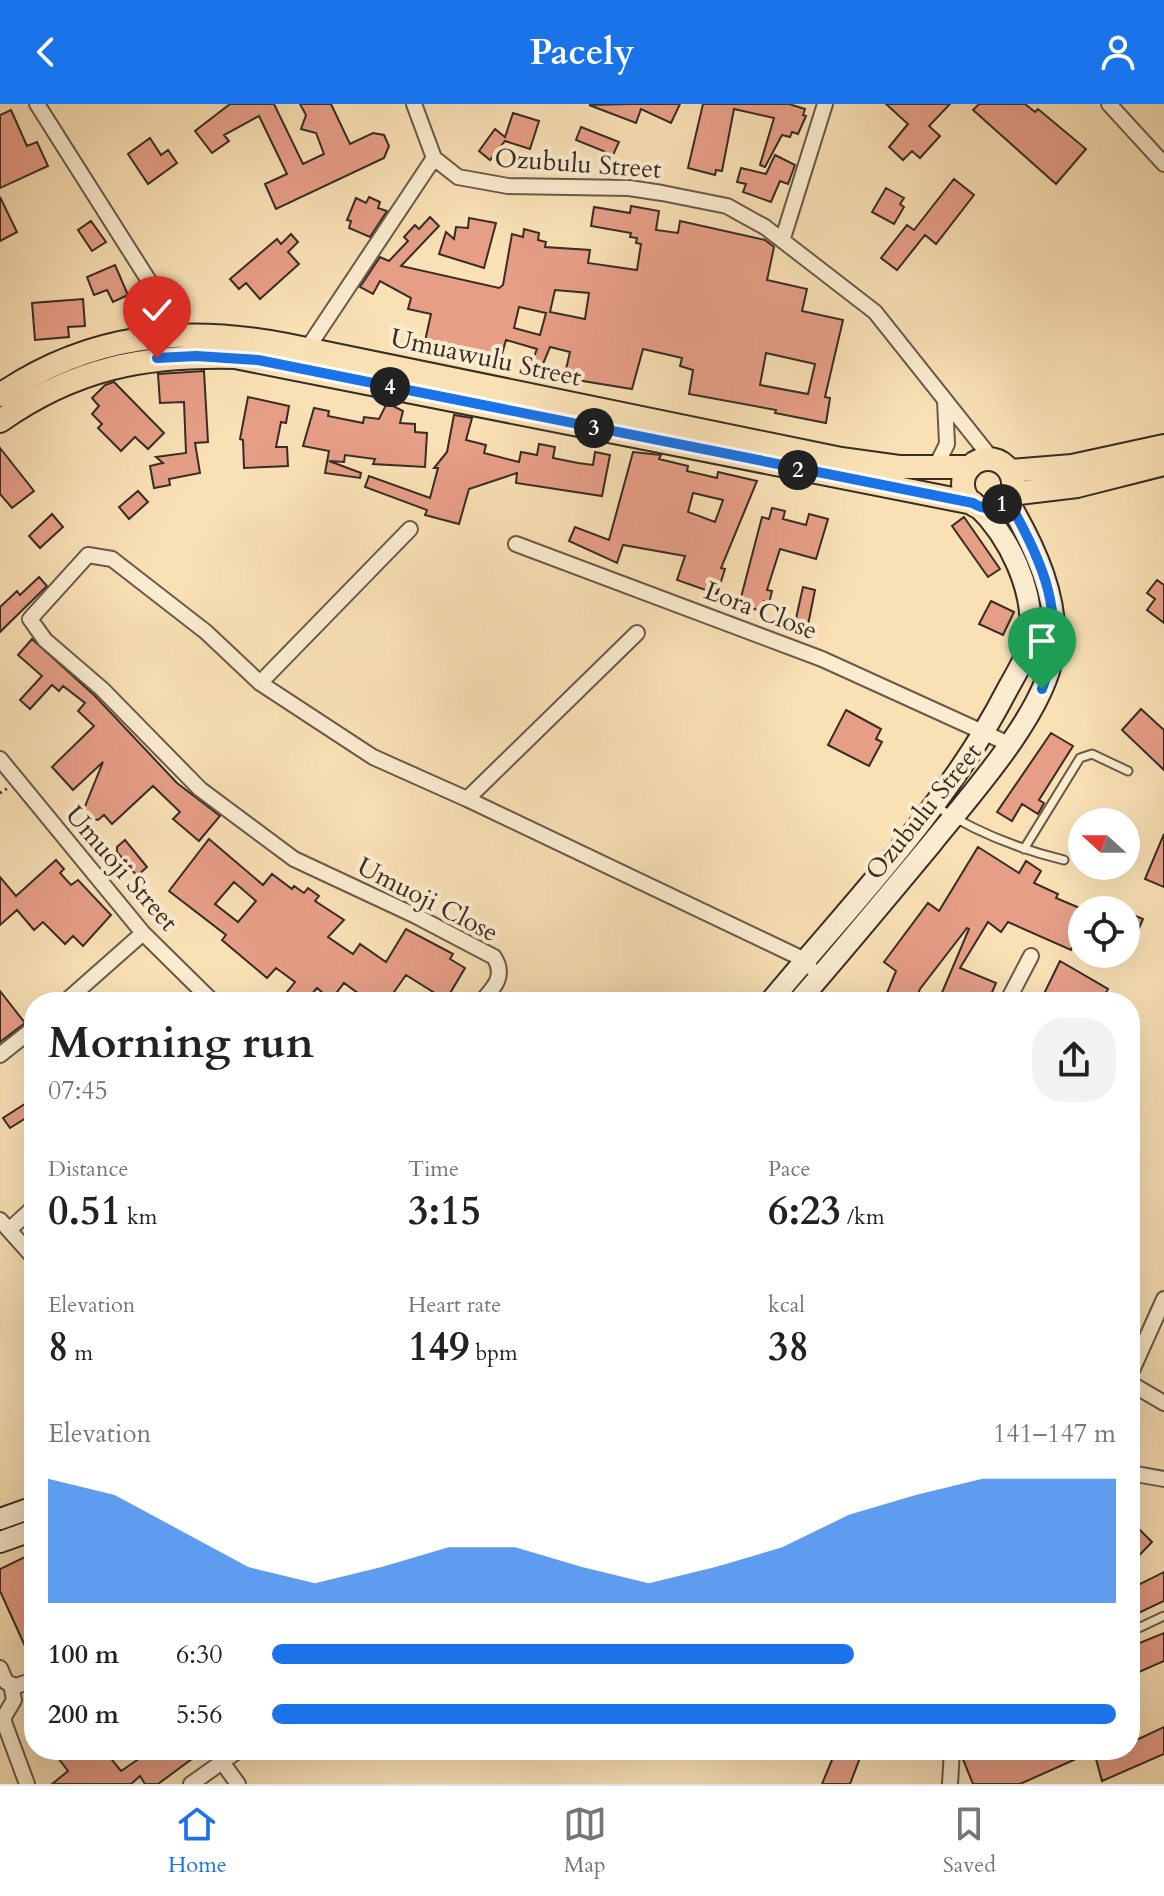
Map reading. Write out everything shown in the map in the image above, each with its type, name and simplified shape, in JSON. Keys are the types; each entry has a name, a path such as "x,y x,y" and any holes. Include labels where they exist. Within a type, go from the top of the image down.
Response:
{"main road":[{"name":"Umuawulu Street","path":"0,395 37,371 71,356 156,347 212,334 249,337 841,459 935,468 970,467 976,462 1005,481"},
{"name":"Umuawulu Street","path":"0,421 66,381 156,347 258,360 975,504"},
{"path":"1005,481 1164,446"},
{"path":"1005,481 1077,486 1164,464"},
{"path":"970,467 964,486 975,504 996,507 1005,481"},
{"name":"Ozubulu Street","path":"807,992 1009,744 1042,689 1052,663 1055,634 1042,569 1005,481"},
{"name":"Ozubulu Street","path":"778,992 934,805 986,732 1026,652 1031,619 1015,557 992,520 975,504"},
{"path":"0,1519 24,1511"},
{"path":"0,1542 24,1534"}],"street":[{"path":"37,104 143,268 151,290 156,347"},
{"path":"307,349 434,158 414,104"},
{"path":"783,238 825,104"},
{"path":"1109,104 1164,164"},
{"name":"Ozubulu Street","path":"434,158 458,177 485,184 629,188 727,206 783,238 875,312 1005,481"},
{"path":"935,468 947,444 945,400"},
{"path":"410,529 260,683 373,757 805,960 819,978"},
{"name":"Lora Close","path":"516,544 822,659 1009,744"},
{"name":"Umuoji Close","path":"260,683 206,632 112,559 88,555 30,619 45,640 102,689 200,789 294,859 416,916 494,957 500,971 499,979 489,992"},
{"path":"467,799 637,633"},
{"name":"Umuoji Street","path":"0,759 143,933 203,992"},
{"path":"76,992 143,933"},
{"path":"1012,992 1031,956"},
{"path":"0,1055 24,1036"},
{"path":"24,1213 4,1225 24,1247"},
{"path":"1140,1353 1164,1299"},
{"path":"1140,1389 1164,1403"},
{"path":"1140,1475 1164,1479"},
{"path":"5,1677 20,1687 24,1685"},
{"path":"5,1677 14,1700 4,1722 27,1784"},
{"path":"191,1784 225,1760"},
{"path":"950,1784 951,1760"},
{"path":"222,1762 238,1784"}],"lane":[{"path":"1024,849 1080,758 1092,754 1128,771"},
{"path":"934,805 952,817 1024,849 1064,860"},
{"path":"1140,1627 1164,1616"}],"building":[{"path":"230,104 274,104 303,164 324,154 316,133 301,129 306,115 300,104 331,104 350,144 373,133 384,135 389,146 384,158 276,209 265,184 287,174 259,116 224,135 229,141 212,153 195,131"},
{"path":"680,104 671,123 641,109 636,123 589,105"},
{"path":"703,104 789,104 805,109 803,115 806,116 798,134 792,132 790,137 782,135 765,167 760,165 774,118 734,109 722,171 716,170 715,175 688,168"},
{"path":"886,104 950,104 929,126 940,136 920,158 912,151 903,160 889,147 908,124"},
{"path":"979,104 1025,104 1035,112 1038,109 1086,149 1056,184 973,110"},
{"path":"11,110 27,146 37,142 48,166 0,188 0,115"},
{"path":"513,113 539,121 530,149 505,141 490,160 479,151 495,129 505,137"},
{"path":"581,127 619,142 613,155 576,140"},
{"path":"150,138 161,155 168,150 177,163 148,184 128,154"},
{"path":"775,155 795,165 788,184 780,181 771,202 743,192 746,184 737,182 741,168 766,174"},
{"path":"954,179 974,195 936,244 925,235 897,270 881,258 907,225 914,230"},
{"path":"886,188 904,198 900,204 904,207 894,224 872,212"},
{"path":"0,197 17,232 0,241"},
{"path":"369,197 380,202 378,208 387,211 370,237 349,228 351,221 347,220 356,198 366,203"},
{"path":"631,206 659,211 656,230 678,233 680,221 765,240 774,247 767,280 807,289 802,311 843,320 825,397 830,398 826,423 689,394 693,370 680,366 682,358 643,349 632,389 564,378 570,352 550,347 538,376 528,373 537,349 506,340 500,361 471,354 472,351 425,341 431,314 408,309 411,298 380,281 373,294 360,287 380,257 389,261 408,241 404,237 415,225 419,229 430,217 439,226 401,266 499,288 503,285 512,234 523,237 524,229 539,233 538,240 546,242 545,247 590,250 588,263 637,270 641,244 636,243 637,238 630,237 631,233 591,226 594,207 630,213","holes":["555,290 589,293 585,319 550,312","519,307 546,313 540,335 514,328","766,353 815,364 808,394 760,385"]},
{"path":"469,218 496,223 484,268 439,254 446,232 454,239 456,227 468,228"},
{"path":"91,221 106,242 92,251 78,230"},
{"path":"291,234 298,242 288,252 299,264 260,299 246,283 239,289 230,279 277,239 281,244"},
{"path":"115,265 128,295 113,302 107,290 94,295 87,277"},
{"path":"83,299 85,326 68,327 69,337 35,340 32,303"},
{"path":"204,371 208,442 195,443 200,473 169,479 170,485 154,488 150,466 163,463 156,457 186,453 184,402 160,403 158,374"},
{"path":"114,382 164,433 148,449 135,437 121,451 98,428 102,424 92,414 99,406 92,398 105,385"},
{"path":"248,397 289,406 286,423 281,422 276,447 287,447 288,466 244,468 243,440 240,439"},
{"path":"387,403 403,411 400,423 415,424 415,432 427,433 425,467 373,464 375,459 345,455 344,462 329,461 361,473 360,478 325,473 329,451 303,446 314,408 329,411 328,416 363,423 364,417 379,419"},
{"path":"454,415 472,418 466,440 486,445 484,453 519,462 521,452 537,455 539,444 555,447 553,458 578,463 593,465 595,452 610,455 602,496 516,483 517,473 469,489 459,524 425,515 427,510 365,487 369,476 430,498 438,468 434,468 447,452"},
{"path":"0,448 34,491 12,508 0,494"},
{"path":"633,452 661,455 659,459 688,466 687,471 717,478 718,472 757,481 721,568 725,569 717,594 677,580 685,556 623,545 617,563 569,541 575,527 609,540","holes":["693,493 723,500 715,522 688,512"]},
{"path":"138,491 148,502 129,519 119,507"},
{"path":"772,508 785,511 783,519 806,525 809,514 828,519 816,559 780,549 767,590 772,591 769,603 764,601 762,611 739,605 762,517 769,519"},
{"path":"52,514 63,527 40,548 29,536"},
{"path":"964,517 1000,569 988,577 952,526"},
{"path":"39,577 47,586 0,632 0,607 17,591 20,595"},
{"path":"1157,580 1164,585 1164,623 1147,610 1155,599 1147,593"},
{"path":"803,587 815,590 806,635 793,632"},
{"path":"991,601 1014,612 1003,635 979,624"},
{"path":"32,639 95,696 177,783 220,816 199,841 173,819 180,812 153,786 112,824 104,815 98,820 89,818 84,809 103,762 73,790 52,767 94,726 78,711 85,703 63,686 59,691 52,685 30,709 20,700 42,676 18,655"},
{"path":"1141,709 1164,730 1164,770 1122,730"},
{"path":"846,710 881,729 876,739 882,742 869,766 828,745"},
{"path":"1051,733 1073,746 1039,800 1044,803 1038,814 1022,804 1012,821 997,812"},
{"path":"1164,834 1164,887 1145,879"},
{"path":"209,839 263,885 272,874 292,889 294,886 304,893 308,888 319,896 315,901 344,920 328,937 353,954 360,944 386,962 406,929 453,954 450,959 465,968 451,992 433,992 406,975 394,992 356,992 344,983 337,992 322,992 317,988 314,992 287,992 295,982 276,968 267,978 222,940 226,935 169,891","holes":["234,882 256,901 238,922 215,904"]},
{"path":"125,840 147,867 137,876 117,852 117,847"},
{"path":"978,847 1019,873 1026,861 1041,871 1034,883 1058,894 1056,898 1068,903 1068,949 1008,922 1001,932 988,922 960,968 996,983 992,992 942,992 967,928 919,992 887,992 896,971 884,962 928,903 939,911"},
{"path":"56,860 64,869 60,873 71,885 78,880 111,915 83,946 73,936 65,944 43,922 34,930 17,910 0,925 0,877 16,896"},
{"path":"1060,961 1108,989 1106,992 1045,992"},
{"path":"0,991 24,1024 0,1042"},
{"path":"24,1104 24,1119 10,1128 3,1118"},
{"path":"1140,1530 1152,1542 1140,1555"},
{"path":"24,1557 24,1644 0,1591 0,1569"},
{"path":"1164,1572 1164,1601 1140,1612 1140,1584"},
{"path":"1164,1633 1164,1661 1140,1672 1140,1643"},
{"path":"1164,1727 1164,1754 1102,1781 1096,1760 1140,1760 1140,1738"},
{"path":"60,1760 112,1760 121,1771 137,1760 190,1760 158,1784 145,1784 140,1776 131,1784 52,1784 68,1771"},
{"path":"832,1760 859,1760 850,1784 822,1784"},
{"path":"963,1760 1074,1760 1020,1784 973,1784"}],"route":[{"path":"157,358 196,356 258,360 973,503 983,508 996,507 1007,499 1042,569 1052,608 1054,651 1042,689"}]}
